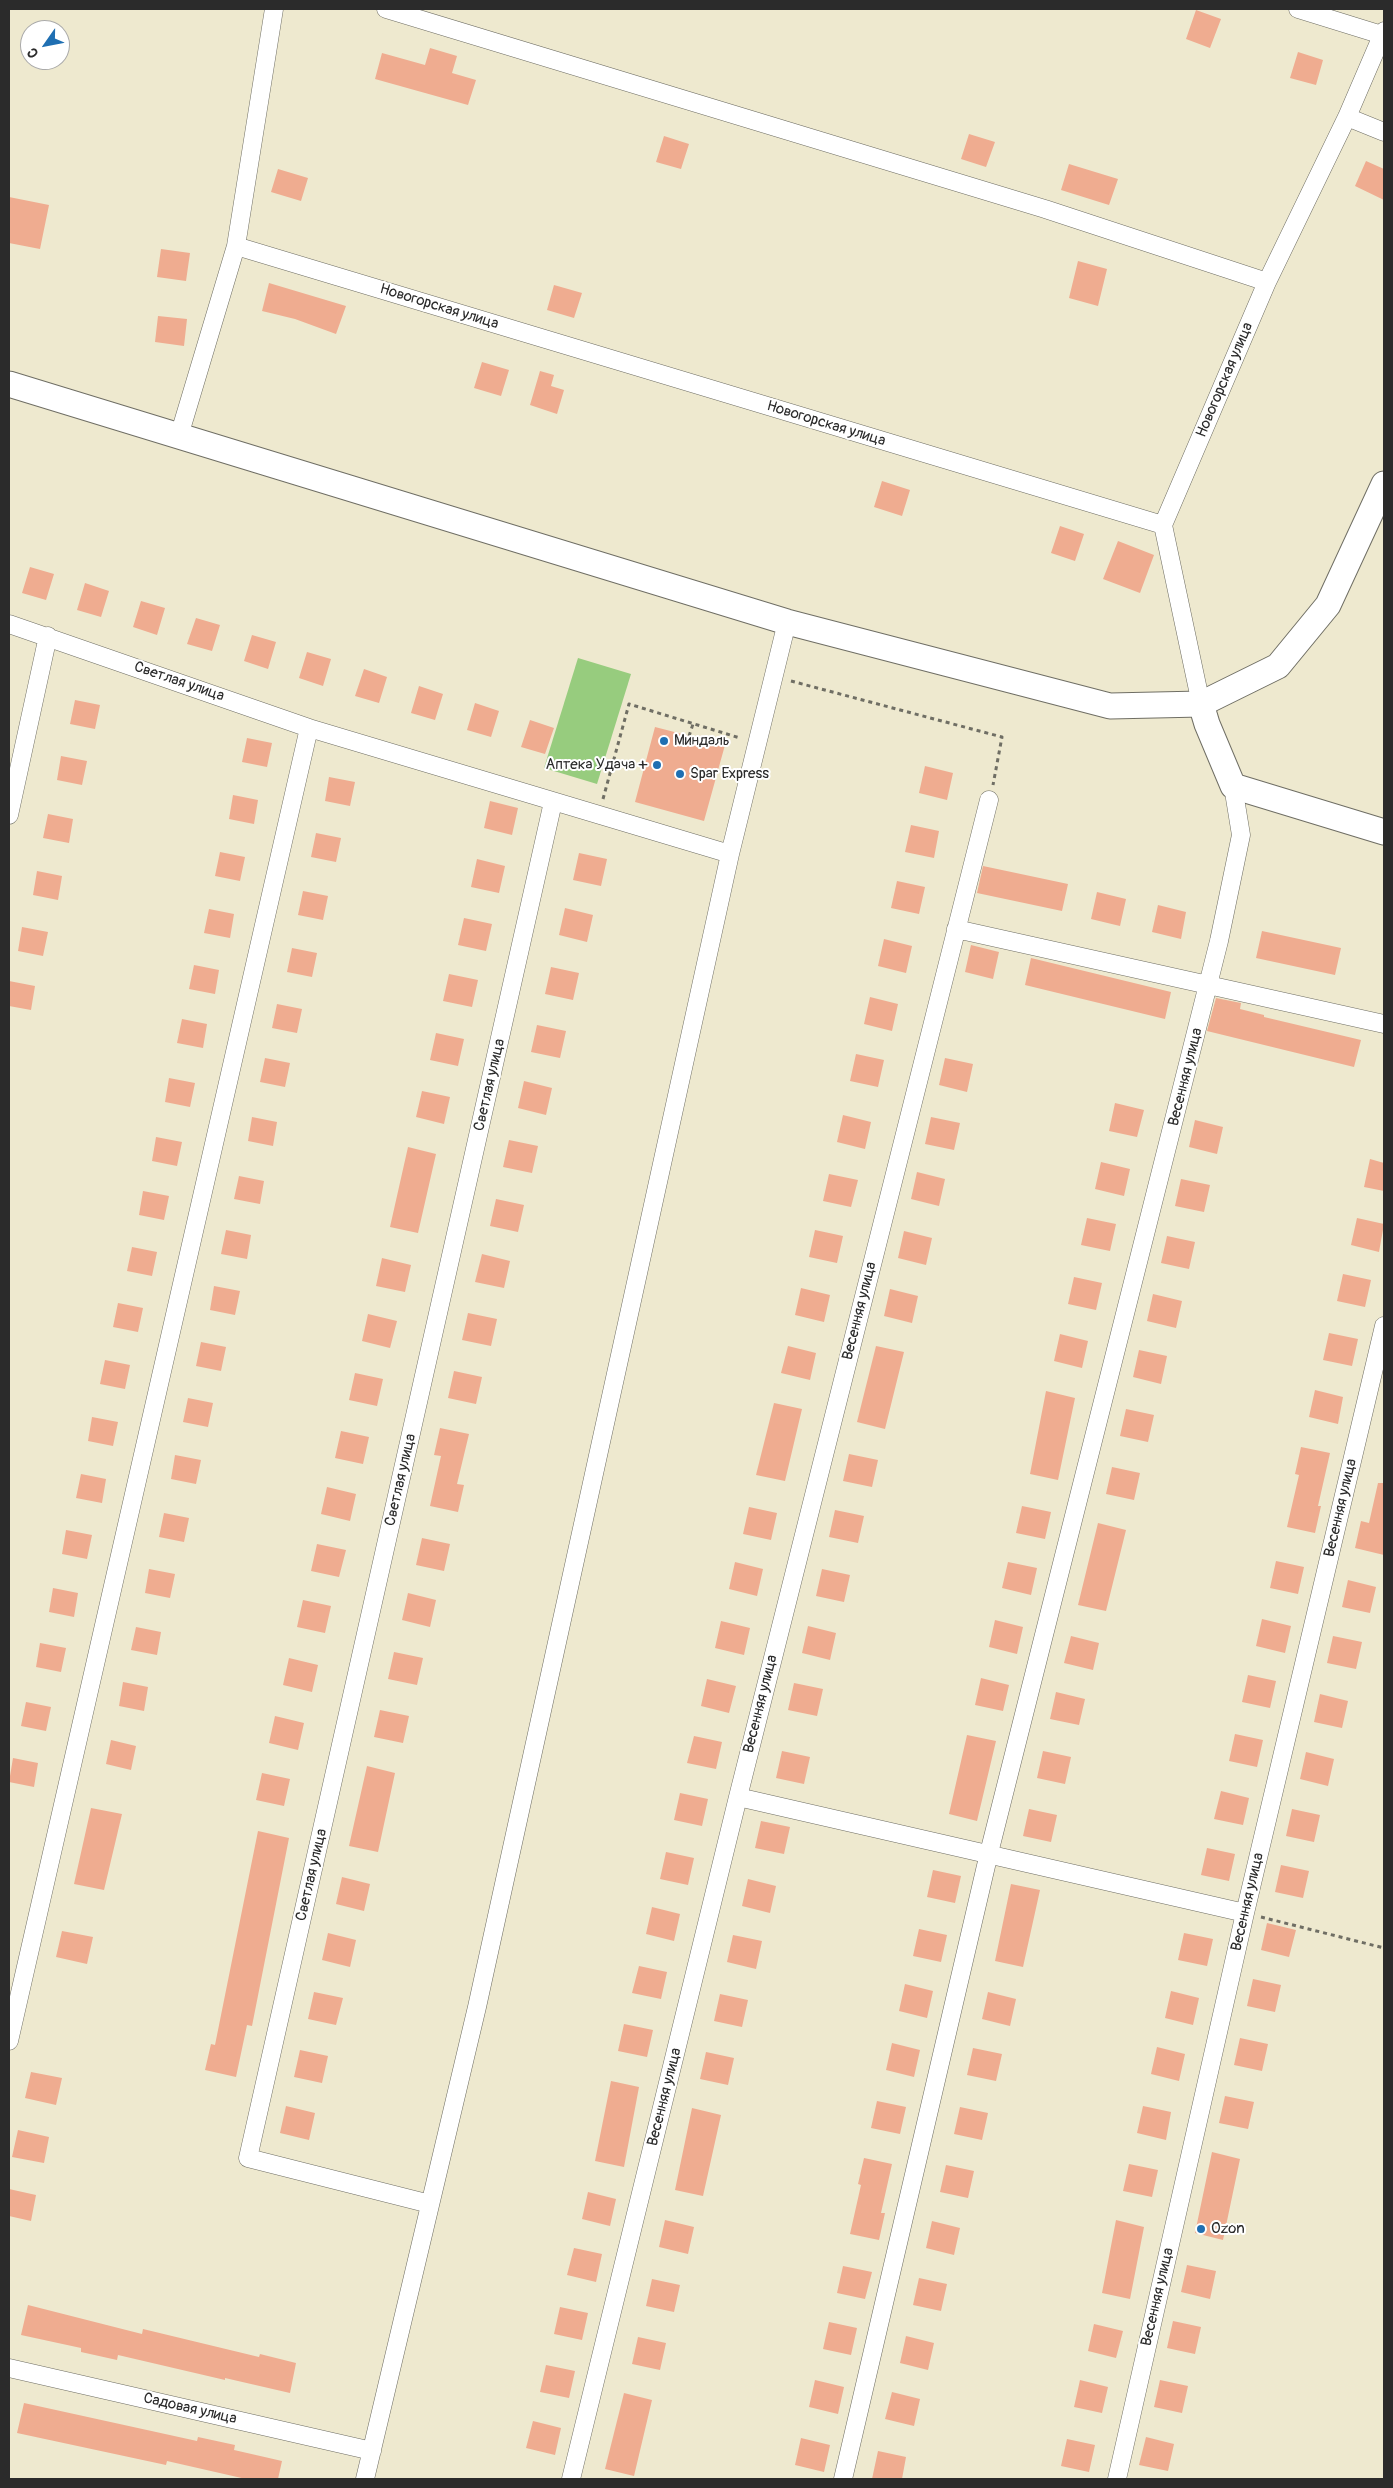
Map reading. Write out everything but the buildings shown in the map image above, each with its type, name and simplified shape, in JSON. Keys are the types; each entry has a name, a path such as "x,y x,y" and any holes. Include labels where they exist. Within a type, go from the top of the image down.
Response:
{"street":[{"path":"179,436 236,246 274,9"},
{"path":"386,9 1036,206 1267,282"},
{"path":"1298,9 1383,33"},
{"name":"Новогорская улица","path":"236,246 1163,525 1267,282 1347,117 1383,33"},
{"path":"1347,117 1384,132"},
{"path":"9,384 787,622 1110,706 1202,704 1278,666 1328,605 1384,484"},
{"path":"1163,525 1207,724 1233,786 1384,832"},
{"path":"365,2479 477,2007 730,854 787,622"},
{"name":"Светлая улица","path":"9,624 309,728 730,854"},
{"path":"9,815 48,636"},
{"path":"9,2041 309,728"},
{"name":"Весенняя улица","path":"843,2479 989,1853 1208,986 1241,835 1233,786"},
{"name":"Весенняя улица","path":"572,2479 738,1797 989,800"},
{"name":"Светлая улица","path":"430,2204 248,2158 553,802"},
{"path":"956,929 1384,1024"},
{"name":"Весенняя улица","path":"1117,2479 1245,1913 1384,1326"},
{"path":"738,1797 1245,1913"},
{"name":"Садовая улица","path":"9,2368 372,2451"}],"path":[{"path":"773,677 1002,738 989,800"},
{"path":"598,816 629,704 757,743"},
{"path":"689,736 693,724"},
{"path":"1245,1913 1384,1948"}],"green space":[{"path":"578,658 631,674 597,784 544,768"}],"place":[{"name":"Миндаль","path":"664,741"},
{"name":"Аптека Удача +","path":"657,765"},
{"name":"Spar Express","path":"680,774"},
{"name":"Ozon","path":"1201,2229"}]}
